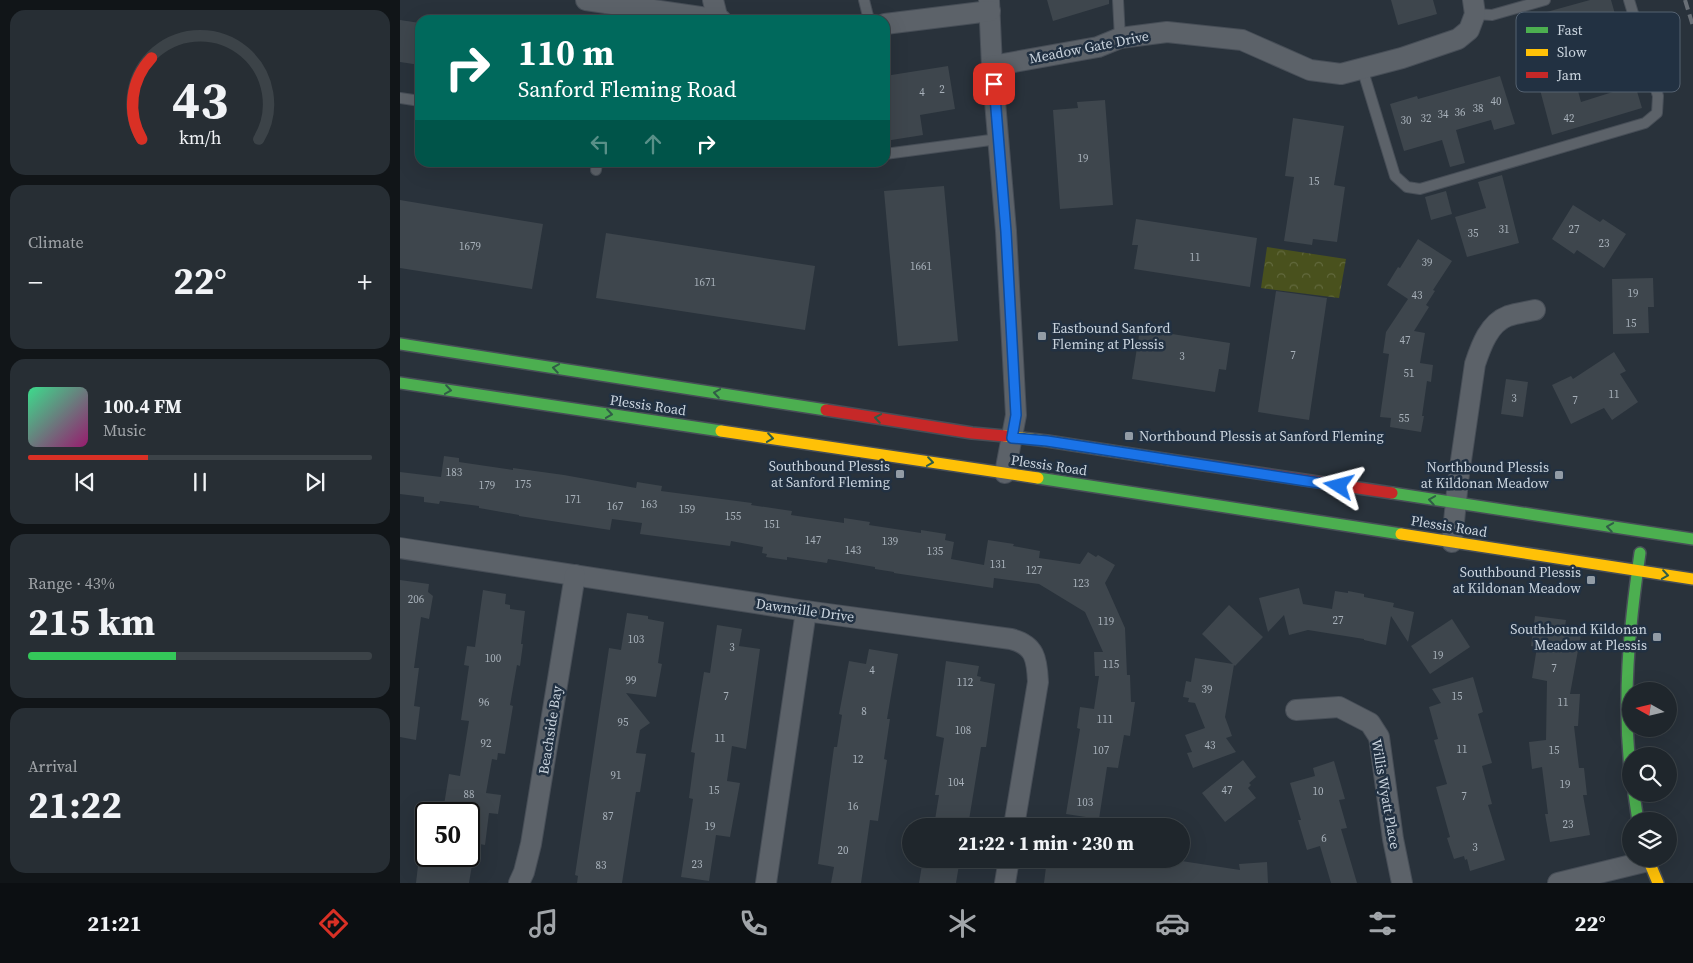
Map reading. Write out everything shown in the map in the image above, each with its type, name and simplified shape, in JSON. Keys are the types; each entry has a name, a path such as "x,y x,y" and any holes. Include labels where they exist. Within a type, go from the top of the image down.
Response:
{"main road":[{"name":"Plessis Road","path":"400,344 1012,438 1047,441 1693,539"},
{"name":"Plessis Road","path":"400,383 1005,473 1693,579"},
{"path":"1628,747 1626,717 1628,646 1643,532"},
{"path":"1651,867 1658,883"}],"street":[{"path":"586,0 686,15"},
{"path":"712,0 717,15"},
{"path":"890,23 990,6 992,66 1006,232 1016,415 1005,473"},
{"name":"Meadow Gate Drive","path":"992,66 1098,47 1120,38 1167,32 1242,40 1310,70 1341,74 1458,39 1469,30 1474,7"},
{"path":"1452,542 1458,480 1480,348 1491,329 1506,317 1535,310"},
{"name":"Dawnville Drive","path":"400,548 806,611 1011,639 1026,644 1033,653 1037,664 1038,682 1015,818"},
{"name":"Beachside Bay","path":"520,883 532,844 575,575"},
{"path":"766,883 806,611"},
{"name":"Willis Wyatt Place","path":"1296,710 1339,707 1370,723 1379,737 1393,839 1402,883"},
{"path":"1558,883 1622,867"},
{"path":"1004,883 1006,868"}],"lane":[{"path":"864,0 868,15"},
{"path":"1118,0 1120,38"},
{"path":"1474,7 1492,15 1545,0"},
{"path":"1629,0 1633,12"},
{"path":"1362,68 1395,176 1407,187 1420,188 1645,124 1657,113 1657,92"},
{"path":"400,98 415,100"},
{"path":"890,153 998,138"}],"green space":[{"path":"1267,247 1346,259 1339,298 1261,288"}],"building":[{"path":"1047,0 1109,0 1109,4 1053,21"},
{"path":"1391,0 1433,0 1437,14 1398,25"},
{"path":"1590,0 1611,0 1614,12 1547,12"},
{"path":"400,20 415,22 415,64 400,62"},
{"path":"948,66 955,109 920,115 923,135 890,140 890,75"},
{"path":"1500,76 1515,124 1494,130 1491,120 1456,130 1465,163 1450,167 1442,140 1404,151 1390,104 1417,96 1418,99"},
{"path":"1541,92 1578,92 1581,102 1613,92 1637,92 1642,108 1552,135"},
{"path":"1105,100 1113,205 1060,209 1053,110 1078,108 1077,102"},
{"path":"1293,118 1344,126 1334,185 1345,187 1337,242 1313,239 1312,245 1284,241 1294,177 1285,176"},
{"path":"1502,175 1519,243 1467,257 1455,217 1486,208 1478,182"},
{"path":"944,186 958,341 898,346 884,191"},
{"path":"1446,191 1452,214 1431,220 1425,197"},
{"path":"400,200 543,224 532,289 400,268"},
{"path":"1573,205 1600,222 1603,219 1626,234 1604,268 1577,250 1574,254 1552,239"},
{"path":"1136,219 1257,238 1250,287 1134,269 1138,245 1132,245"},
{"path":"606,233 815,266 805,330 596,298"},
{"path":"1418,239 1452,261 1433,290 1435,291 1426,305 1429,307 1414,331 1425,333 1420,363 1433,365 1431,382 1427,381 1421,432 1390,427 1391,418 1380,417 1389,354 1383,353 1386,332 1408,299 1387,285"},
{"path":"1653,278 1654,307 1648,307 1649,333 1613,334 1612,279"},
{"path":"1276,291 1327,298 1309,420 1258,412"},
{"path":"1140,329 1230,343 1226,370 1219,369 1215,392 1132,379"},
{"path":"1614,352 1626,371 1620,374 1638,402 1612,420 1604,408 1571,424 1552,385 1571,376 1573,379"},
{"path":"1506,379 1528,382 1523,417 1501,414"},
{"path":"444,456 459,458 459,462 564,475 636,488 637,482 662,486 661,491 752,503 751,505 792,511 791,515 844,523 844,518 870,522 869,525 921,533 921,530 946,534 945,540 954,542 951,559 984,565 988,540 1040,551 1039,558 1080,564 1088,552 1096,557 1098,555 1115,565 1105,583 1125,628 1127,675 1130,675 1131,702 1135,702 1130,736 1124,735 1118,768 1107,767 1099,818 1066,814 1080,729 1077,728 1080,707 1094,709 1099,676 1095,676 1094,652 1103,652 1085,612 1039,584 994,578 993,588 894,573 875,569 875,567 828,559 827,563 787,557 787,560 766,557 767,554 762,553 763,547 731,541 730,546 640,534 642,523 612,519 610,530 519,516 479,508 479,506 440,501 439,504 424,502 424,497 400,494 400,472 441,477"},
{"path":"400,580 429,584 428,592 433,596 429,619 421,617 414,668 419,668 414,706 420,707 416,740 400,737"},
{"path":"1299,588 1303,604 1332,609 1335,591 1348,593 1348,591 1364,594 1364,597 1394,603 1393,607 1414,612 1408,642 1391,616 1386,645 1364,639 1308,630 1289,635 1284,615 1268,632 1259,598"},
{"path":"483,590 506,594 505,604 510,605 510,609 525,611 520,666 517,665 510,705 513,706 505,754 498,753 497,760 492,759 486,793 501,795 498,814 489,813 485,845 480,844 480,802 444,802 449,774 460,776 469,721 461,720 469,666 464,665 467,646 475,647"},
{"path":"1229,605 1263,637 1234,665 1225,717 1232,736 1226,738 1236,752 1193,768 1187,753 1192,752 1185,735 1205,728 1195,703 1188,702 1189,698 1183,697 1186,681 1191,682 1195,658 1233,664 1202,634"},
{"path":"627,613 648,616 648,619 664,622 658,663 662,664 656,697 626,693 650,723 640,730 636,753 646,754 640,792 636,792 622,883 577,883 578,876 575,875 609,648 621,650"},
{"path":"1535,616 1566,620 1564,632 1581,634 1570,694 1580,694 1578,726 1574,726 1579,768 1584,768 1587,795 1583,795 1590,835 1550,842 1545,814 1548,814 1542,767 1532,769 1529,742 1546,740 1547,681 1532,678 1537,647 1531,646"},
{"path":"1452,619 1470,647 1430,674 1411,646"},
{"path":"717,625 742,629 739,646 760,649 746,749 732,746 727,781 740,783 730,837 716,835 709,881 681,877 693,799 689,798 695,753 691,752 704,672 710,673"},
{"path":"869,649 898,654 887,719 890,719 884,759 887,760 878,821 870,820 861,883 831,883 834,867 818,864 834,747 837,747 842,715 839,714 849,661 866,664"},
{"path":"946,661 979,666 977,676 981,677 980,681 995,684 986,747 981,747 969,818 935,818 939,795 935,795 944,738 936,736"},
{"path":"1473,677 1483,712 1478,714 1492,763 1482,766 1492,804 1488,805 1505,860 1470,871 1467,859 1465,860 1464,856 1454,859 1447,838 1450,837 1436,787 1447,784 1434,740 1438,739 1429,707 1441,703 1432,689"},
{"path":"1243,760 1256,777 1249,783 1251,785 1248,788 1256,798 1225,822 1202,793"},
{"path":"1334,761 1345,799 1339,800 1347,828 1341,829 1357,883 1331,883 1320,846 1307,850 1298,820 1301,820 1290,783 1315,776 1313,768"},
{"path":"1190,862 1240,870 1239,864 1267,862 1268,883 1044,883 1046,868 1190,868"},
{"path":"418,867 472,867 469,883 416,883"},
{"path":"922,868 958,868 956,883 919,883"}],"railway":[{"path":"1685,0 1693,26"}],"traffic: fast":[{"path":"400,344 826,410"},
{"path":"400,383 721,431"},
{"path":"1038,478 1401,534"},
{"path":"1392,493 1693,539"},
{"path":"1628,747 1628,665 1640,553"},
{"path":"1635,802 1637,812"}],"traffic: slow":[{"path":"721,431 1038,478"},
{"path":"1005,436 1170,460"},
{"path":"1401,534 1693,579"},
{"path":"1651,867 1658,883"}],"traffic: jam":[{"path":"826,410 972,433 1005,436"},
{"path":"1170,460 1392,493"}],"place":[{"name":"Eastbound Sanford Fleming at Plessis","path":"1042,336"},
{"name":"Northbound Plessis at Sanford Fleming","path":"1129,436"},
{"name":"Southbound Plessis at Sanford Fleming","path":"900,474"},
{"name":"Northbound Plessis at Kildonan Meadow","path":"1559,475"},
{"name":"Southbound Plessis at Kildonan Meadow","path":"1591,580"},
{"name":"Southbound Kildonan Meadow at Plessis","path":"1657,637"}],"route":[{"path":"994,84 1006,232 1016,415 1012,438 1047,441 1339,486"}]}
